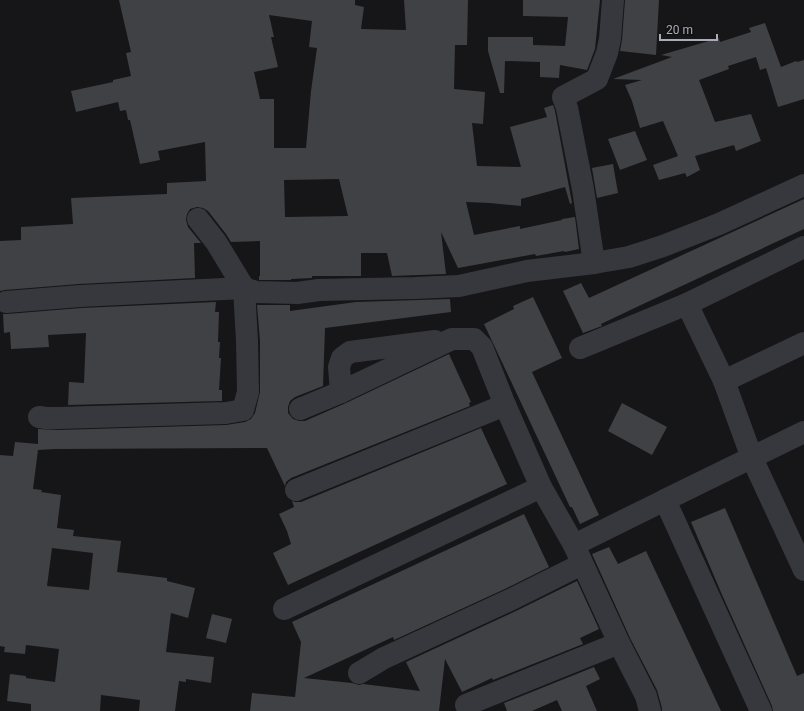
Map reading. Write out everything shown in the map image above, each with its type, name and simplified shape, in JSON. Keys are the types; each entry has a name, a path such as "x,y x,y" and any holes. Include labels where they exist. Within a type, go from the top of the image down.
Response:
{"street":[{"path":"594,263 583,188 567,108 563,97 597,79 607,53 610,39 613,0"},
{"path":"6,302 80,296 244,288 256,292 297,293 319,290 459,286 527,271 629,258 719,224 804,185"},
{"path":"39,417 59,418 226,413 243,410 248,392 244,288 216,242 198,219"},
{"path":"580,348 686,304 804,247"},
{"path":"686,304 724,381 752,458 796,532 804,570"},
{"path":"300,409 341,392 452,339"},
{"path":"341,392 339,367 342,358 350,352 452,339 474,339 482,347 505,405 541,487 578,554 619,643 646,696 650,711"},
{"path":"724,381 804,343"},
{"path":"296,490 505,405"},
{"path":"359,673 384,658 512,599 578,554 665,500 804,432"},
{"path":"284,609 541,487"},
{"path":"665,500 761,711"},
{"path":"466,705 619,643"}],"building":[{"path":"119,0 355,0 355,5 364,7 361,29 406,30 404,0 468,0 467,45 455,45 454,89 485,92 483,124 472,123 477,166 521,167 510,127 547,117 544,108 553,105 572,203 570,204 565,187 521,199 521,206 466,202 474,235 520,226 520,229 575,217 579,249 536,256 535,254 458,268 441,232 446,274 392,276 387,253 361,253 361,276 312,276 312,278 291,280 259,280 260,241 231,242 208,211 197,207 190,209 186,220 188,227 201,243 194,243 195,278 79,284 0,291 0,241 21,240 21,227 73,224 71,198 167,194 167,183 206,181 205,142 158,151 160,160 140,164 130,120 128,120 126,110 120,111 118,102 76,112 71,91 113,82 113,80 131,76 126,53 131,52","holes":["269,15 312,21 309,47 317,48 311,91 306,148 274,148 274,99 260,99 254,72 278,67 271,37 274,37","339,179 348,216 285,217 284,180"]},
{"path":"523,0 600,0 595,49 587,70 560,65 559,78 540,77 540,62 505,61 504,93 500,93 488,51 488,37 533,37 533,45 565,46 568,17 523,16"},
{"path":"625,0 659,0 656,55 620,51"},
{"path":"765,23 781,67 796,61 804,60 804,99 778,107 766,68 760,70 756,57 728,66 729,69 699,80 715,122 751,114 761,141 736,151 734,145 695,156 700,170 687,177 685,173 659,180 653,165 678,156 663,121 640,128 632,101 625,85 642,80 613,79 672,57 661,55 719,38 720,42 751,32 749,28"},
{"path":"635,131 647,160 620,170 608,139"},
{"path":"613,164 618,193 597,198 592,168"},
{"path":"804,199 804,229 601,324 602,326 583,333 563,291 581,283 589,298"},
{"path":"533,297 562,358 532,372 599,515 580,524 572,507 570,507 484,324 514,309 513,306"},
{"path":"450,299 451,312 325,328 323,386 295,397 290,401 288,413 293,419 305,421 449,354 471,402 469,403 470,406 291,478 286,482 285,486 267,448 38,450 33,489 42,490 41,492 61,495 57,528 74,530 73,536 121,541 117,572 167,578 167,581 195,588 188,618 171,613 166,652 214,657 211,683 186,679 186,682 179,681 175,711 139,711 140,700 101,695 100,711 31,711 31,704 7,701 10,674 55,682 59,649 26,645 25,654 4,652 5,647 0,646 0,455 13,456 15,442 38,444 38,429 59,430 226,425 245,422 251,419 255,413 260,392 260,341 257,305 290,305 290,311 356,302","holes":["52,548 93,553 89,590 47,586"]},
{"path":"216,302 215,312 219,312 218,342 220,342 219,358 221,358 219,390 222,390 222,401 68,405 69,382 84,383 86,333 48,335 49,347 11,349 10,332 4,333 3,314 81,308"},
{"path":"622,403 667,427 652,455 608,431"},
{"path":"481,428 507,484 288,585 273,553 291,544 279,514 294,507 292,501 301,502"},
{"path":"725,508 797,676 804,673 804,711 773,711 691,522"},
{"path":"524,514 549,567 394,640 393,637 304,678 420,691 406,662 577,581 599,629 580,638 583,644 493,680 492,678 462,692 445,659 439,711 250,711 252,693 295,697 301,642 292,622"},
{"path":"609,547 618,564 646,551 721,711 662,711 657,690 630,638 592,554"},
{"path":"212,614 232,619 226,643 206,638"},
{"path":"594,667 600,679 586,686 597,711 562,711 557,700 532,711 507,711 504,703"}]}
